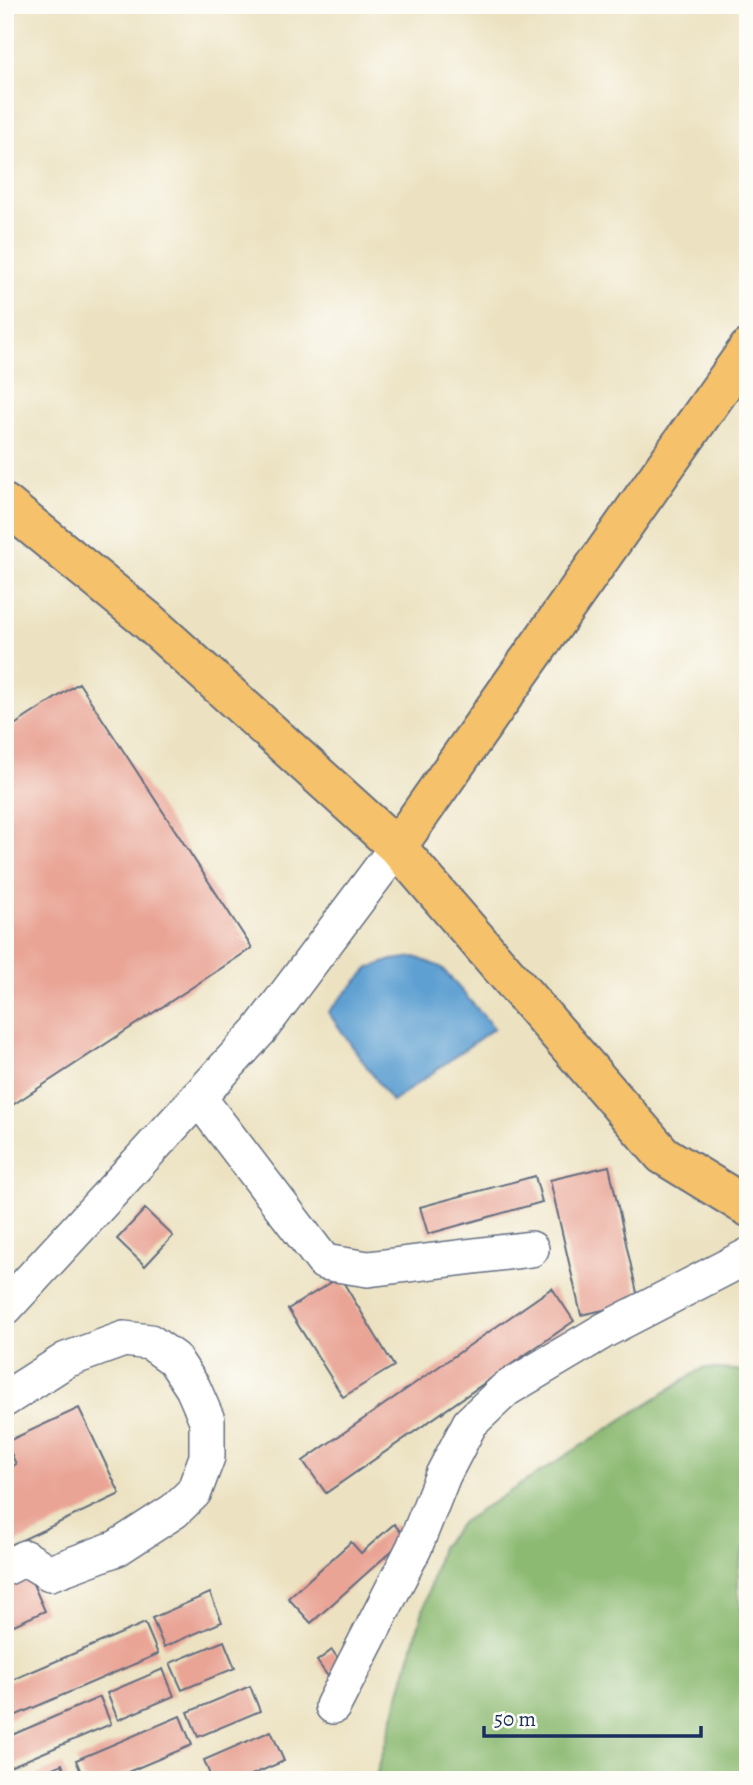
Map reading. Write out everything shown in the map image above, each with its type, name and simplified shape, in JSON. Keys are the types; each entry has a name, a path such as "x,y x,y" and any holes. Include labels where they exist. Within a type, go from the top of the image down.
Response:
{"main road":[{"path":"397,846 748,349"},
{"path":"5,504 147,620 397,846 663,1156 748,1207"}],"street":[{"path":"5,1308 259,1031 397,846"},
{"path":"198,1097 324,1262 368,1269 531,1249"},
{"path":"333,1706 414,1548 443,1475 470,1423 506,1389 606,1329 748,1256"},
{"path":"5,1399 66,1360 124,1339 150,1342 174,1359 193,1388 207,1420 207,1457 194,1492 174,1511 117,1548 50,1573 25,1558 5,1568"}],"green space":[{"path":"703,1368 748,1371 748,1543 740,1563 738,1586 748,1630 748,1780 375,1780 441,1547 462,1522"}],"water":[{"path":"415,957 441,967 494,1028 392,1102 328,1012 369,968 392,960"}],"building":[{"path":"79,683 252,948 5,1110 5,731"},
{"path":"609,1166 639,1302 581,1315 550,1180"},
{"path":"535,1176 542,1202 428,1234 420,1207"},
{"path":"145,1209 173,1236 145,1266 117,1239"},
{"path":"340,1277 394,1366 343,1397 288,1309"},
{"path":"552,1288 574,1321 326,1493 303,1461"},
{"path":"79,1408 120,1494 5,1548 5,1470 16,1464 6,1442"},
{"path":"394,1524 406,1538 311,1623 288,1598 351,1542 361,1553"},
{"path":"29,1575 45,1611 5,1629 5,1586"},
{"path":"210,1593 222,1622 164,1647 152,1618"},
{"path":"145,1623 158,1654 5,1720 5,1683"},
{"path":"224,1641 235,1668 182,1690 170,1663"},
{"path":"332,1650 342,1664 327,1675 317,1661"},
{"path":"163,1669 174,1696 118,1720 107,1693"},
{"path":"250,1686 260,1711 198,1737 188,1712"},
{"path":"100,1697 111,1724 5,1769 5,1738"},
{"path":"180,1716 192,1745 109,1780 84,1780 76,1760"},
{"path":"271,1731 284,1761 240,1780 212,1780 204,1760"},
{"path":"62,1764 68,1780 26,1780"}]}
